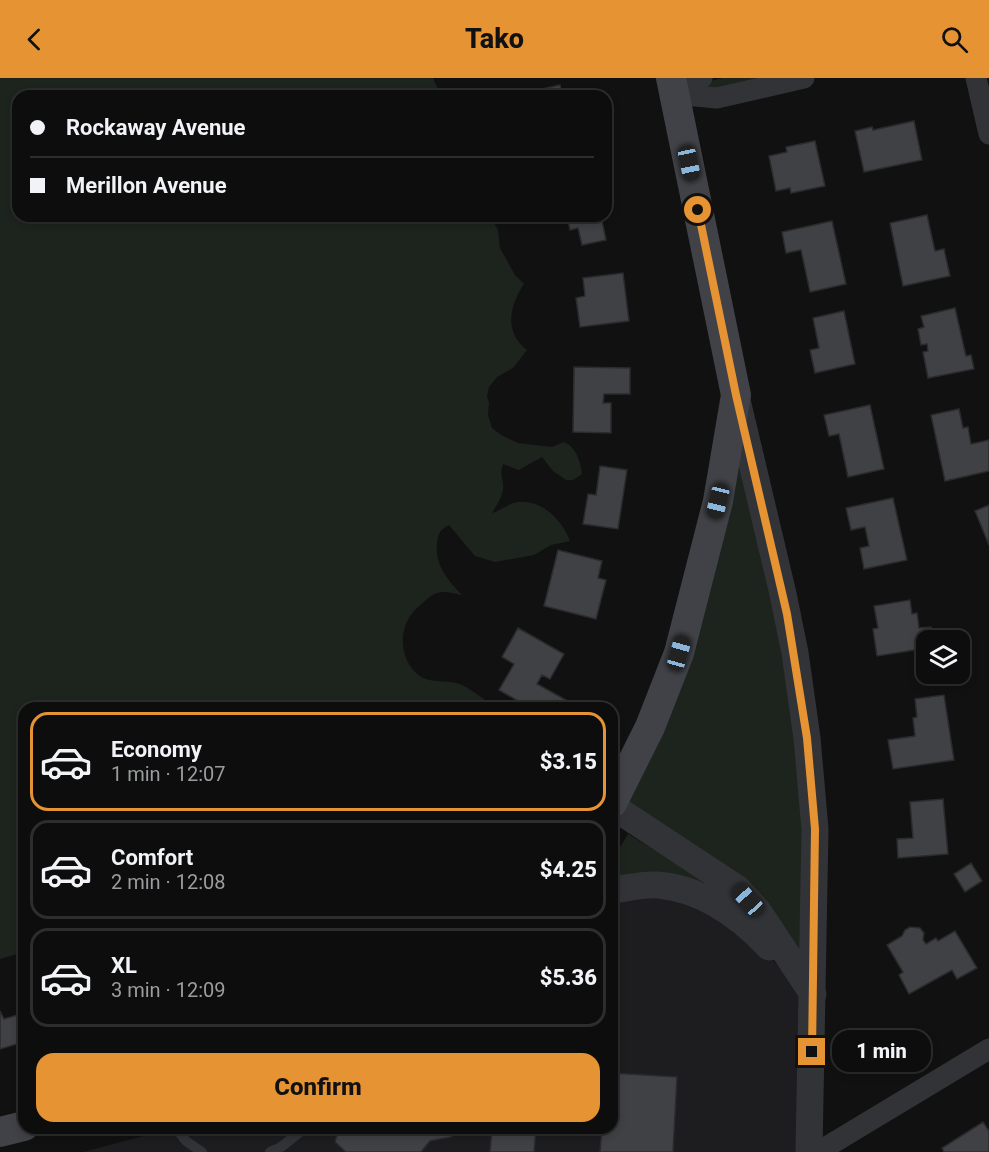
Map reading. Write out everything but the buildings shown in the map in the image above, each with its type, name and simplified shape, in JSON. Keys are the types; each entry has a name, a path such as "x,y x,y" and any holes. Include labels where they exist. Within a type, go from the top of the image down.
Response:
{"main road":[{"path":"618,792 650,727 679,653 718,501 736,395 673,86"},
{"path":"0,1132 18,1128"}],"street":[{"path":"673,86 702,78"},
{"path":"673,86 717,98 804,78"},
{"path":"976,78 989,134"},
{"path":"736,395 785,604 795,653 807,738 815,829 809,1152"},
{"path":"618,808 738,889 758,911 813,994"},
{"path":"618,889 657,885 698,893 724,908 753,930 813,994"},
{"path":"818,1152 989,1049"}],"lane":[{"path":"181,1134 186,1141 202,1152"},
{"path":"270,1152 281,1147 297,1134"}],"shaded area":[{"path":"0,78 433,78 438,90 12,90 12,222 493,222 498,230 500,248 515,275 524,284 515,301 511,319 515,336 527,350 513,368 497,377 489,387 488,415 492,428 518,443 552,447 564,442 575,451 582,474 573,480 566,480 553,471 542,457 519,470 503,464 502,492 492,513 518,502 536,504 557,519 570,541 551,545 534,555 495,562 475,556 449,525 439,534 437,552 440,566 462,595 437,593 410,615 403,634 404,653 413,670 421,677 462,685 488,702 18,702 18,954 0,959"},
{"path":"723,78 762,78 713,89 706,86 711,81"},
{"path":"739,447 773,601 797,752 804,839 809,977 620,801"},
{"path":"628,834 709,883 692,880 618,880 618,850"},
{"path":"679,894 748,933 806,996 805,1152 83,1152 151,1134 618,1134 618,897"}],"route":[{"path":"698,210 736,395 787,614 807,738 815,829 812,1052"}]}
